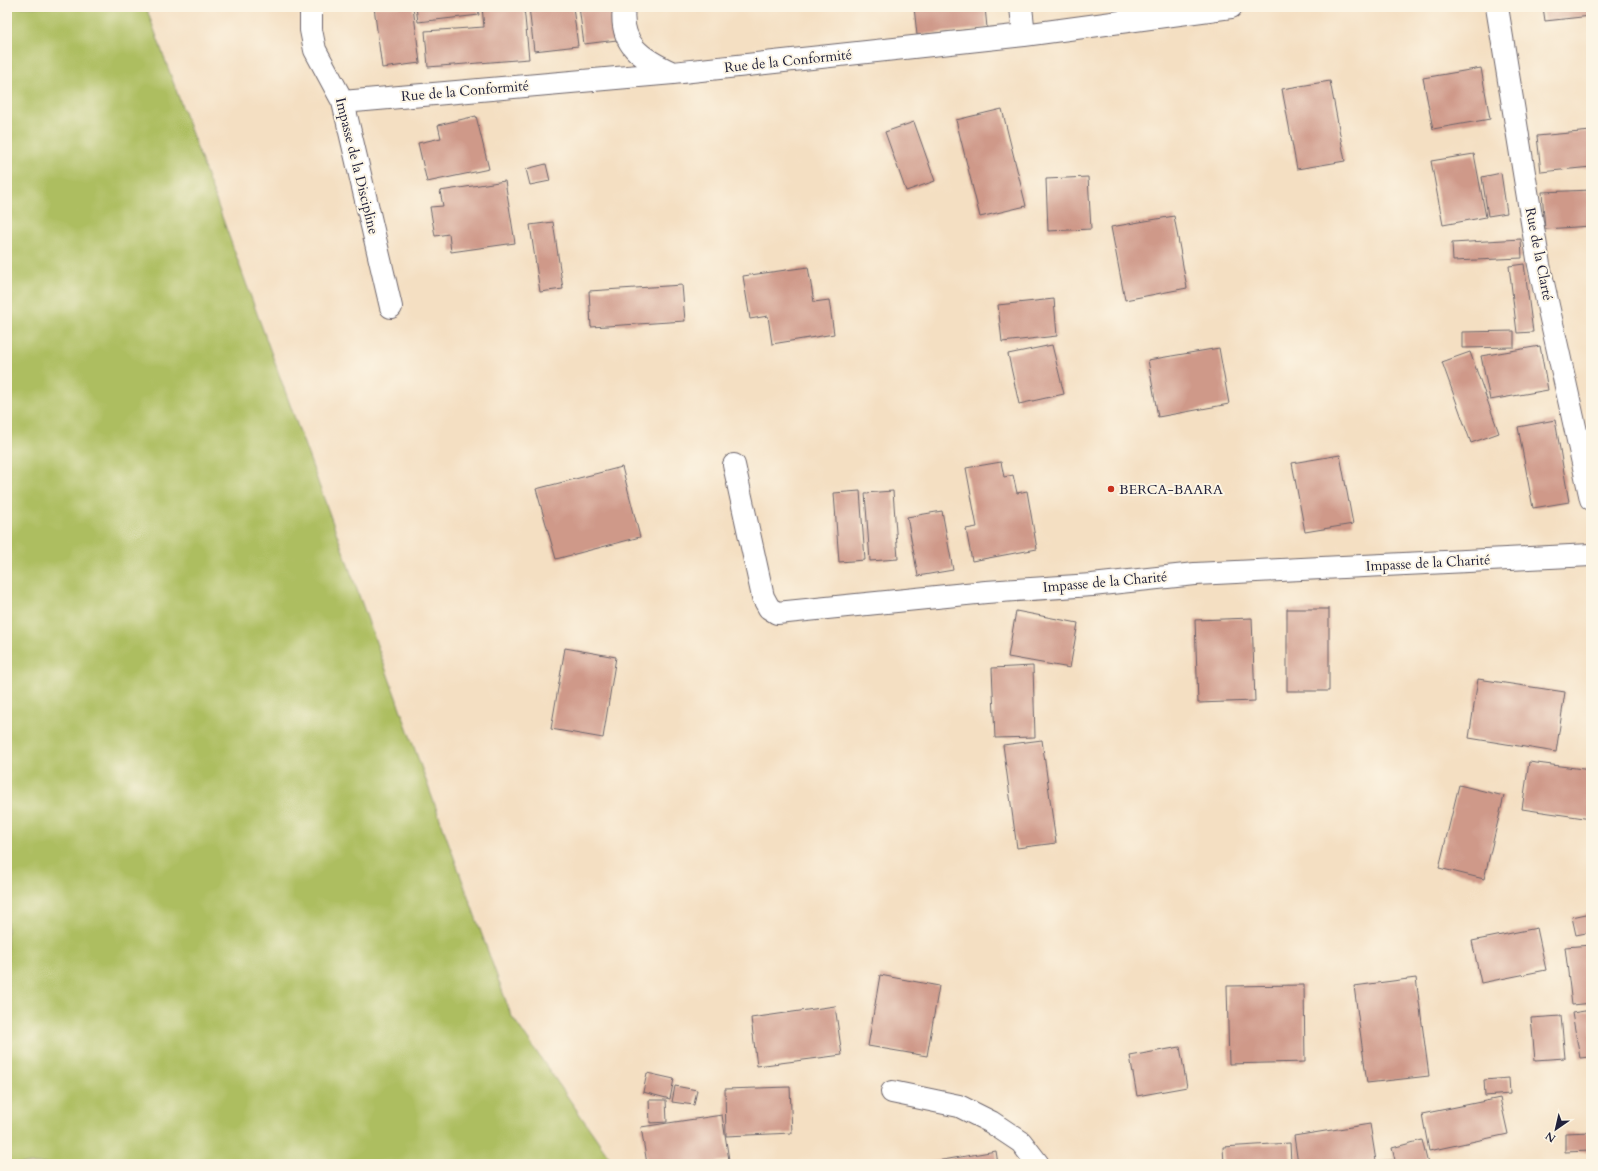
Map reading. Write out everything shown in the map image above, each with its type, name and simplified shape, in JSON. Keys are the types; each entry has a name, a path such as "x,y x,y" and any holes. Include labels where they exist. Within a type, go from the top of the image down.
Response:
{"street":[{"name":"Impasse de la Discipline","path":"311,7 311,30 315,50 343,102 391,307"},
{"path":"624,7 622,21 627,37 637,52 654,64 673,73"},
{"path":"1021,7 1024,35"},
{"name":"Rue de la Conformité","path":"343,102 673,73 1024,35 1231,7"},
{"name":"Rue de la Clarté","path":"1497,7 1539,266 1591,499"},
{"name":"Impasse de la Charité","path":"734,465 763,597 769,608 776,613 986,592 1092,585 1195,574 1591,555"},
{"path":"892,1092 959,1106 991,1122 1021,1142 1038,1164"}],"green space":[{"path":"7,7 146,7 511,1015 614,1164 7,1164"}],"building":[{"path":"374,7 413,7 420,63 382,68"},
{"path":"416,7 478,7 479,15 418,22"},
{"path":"482,7 524,7 529,59 428,67 425,31 484,27"},
{"path":"529,7 573,7 578,46 534,51"},
{"path":"579,7 613,7 617,40 584,44"},
{"path":"914,7 985,7 987,28 917,35"},
{"path":"1543,7 1591,7 1591,16 1545,21"},
{"path":"1481,68 1490,119 1433,129 1423,78"},
{"path":"1330,81 1345,161 1297,169 1282,89"},
{"path":"1002,109 1026,206 980,217 956,120"},
{"path":"476,116 489,169 427,182 418,143 441,138 438,125"},
{"path":"914,122 935,181 906,191 885,132"},
{"path":"1591,131 1591,167 1541,172 1537,136"},
{"path":"1474,154 1486,217 1443,225 1431,161"},
{"path":"546,164 550,181 530,185 526,169"},
{"path":"1501,173 1507,213 1488,216 1482,177"},
{"path":"1088,177 1091,229 1048,231 1046,179"},
{"path":"505,181 515,243 451,252 449,234 435,236 430,207 443,206 440,191"},
{"path":"1591,190 1591,226 1545,229 1542,192"},
{"path":"1174,216 1187,288 1125,300 1111,227"},
{"path":"553,222 563,289 540,292 530,225"},
{"path":"1521,239 1522,258 1453,261 1452,243"},
{"path":"1524,264 1533,332 1517,333 1509,266"},
{"path":"808,267 814,302 829,300 834,334 772,344 768,316 750,319 743,276"},
{"path":"682,285 685,321 591,327 589,291"},
{"path":"1054,299 1057,336 1002,342 998,305"},
{"path":"1514,331 1514,347 1462,348 1462,332"},
{"path":"1052,345 1064,394 1019,404 1008,354"},
{"path":"1540,346 1548,390 1490,400 1481,356"},
{"path":"1219,348 1229,404 1158,417 1148,360"},
{"path":"1470,352 1499,433 1471,443 1442,362"},
{"path":"1555,420 1569,502 1533,508 1518,427"},
{"path":"1340,455 1353,524 1305,532 1292,463"},
{"path":"1001,462 1004,477 1013,475 1017,493 1027,491 1037,549 972,561 966,529 977,527 966,468"},
{"path":"622,467 640,537 556,559 536,489"},
{"path":"860,491 865,560 839,562 834,493"},
{"path":"893,491 898,559 870,561 865,493"},
{"path":"942,511 953,570 918,576 907,517"},
{"path":"1287,609 1329,609 1329,691 1287,691"},
{"path":"1016,611 1078,623 1070,668 1008,657"},
{"path":"1252,618 1255,701 1198,703 1195,620"},
{"path":"565,648 616,657 603,738 551,729"},
{"path":"1033,666 1035,737 995,738 992,668"},
{"path":"1478,679 1565,692 1556,752 1469,738"},
{"path":"1042,740 1056,843 1017,848 1003,745"},
{"path":"1529,762 1591,770 1591,819 1522,809"},
{"path":"1459,785 1504,796 1484,879 1439,868"},
{"path":"1591,913 1591,932 1576,935 1572,917"},
{"path":"1537,928 1546,970 1481,983 1472,941"},
{"path":"1591,945 1591,1003 1572,1005 1565,947"},
{"path":"880,975 939,986 927,1056 868,1046"},
{"path":"1416,978 1429,1076 1367,1083 1354,986"},
{"path":"1304,985 1305,1062 1229,1064 1227,986"},
{"path":"835,1006 842,1055 757,1066 751,1018"},
{"path":"1591,1010 1591,1057 1580,1058 1572,1013"},
{"path":"1561,1016 1565,1058 1535,1060 1531,1018"},
{"path":"1180,1047 1187,1087 1137,1096 1130,1056"},
{"path":"647,1073 674,1079 670,1099 643,1092"},
{"path":"1509,1078 1510,1094 1485,1096 1484,1080"},
{"path":"675,1086 697,1090 694,1105 672,1102"},
{"path":"790,1087 792,1133 726,1136 725,1089"},
{"path":"1500,1098 1508,1134 1429,1151 1422,1114"},
{"path":"649,1100 666,1100 667,1122 650,1123"},
{"path":"722,1115 729,1160 704,1164 647,1164 641,1127"},
{"path":"1370,1124 1376,1161 1393,1160 1393,1164 1298,1164 1294,1136"},
{"path":"1591,1132 1591,1151 1565,1152 1565,1133"},
{"path":"1422,1140 1428,1164 1396,1164 1392,1148"},
{"path":"1290,1143 1291,1164 1224,1164 1223,1147"},
{"path":"996,1151 998,1164 925,1164 925,1163"}],"place":[{"name":"BERCA-BAARA","path":"1111,489"}]}
